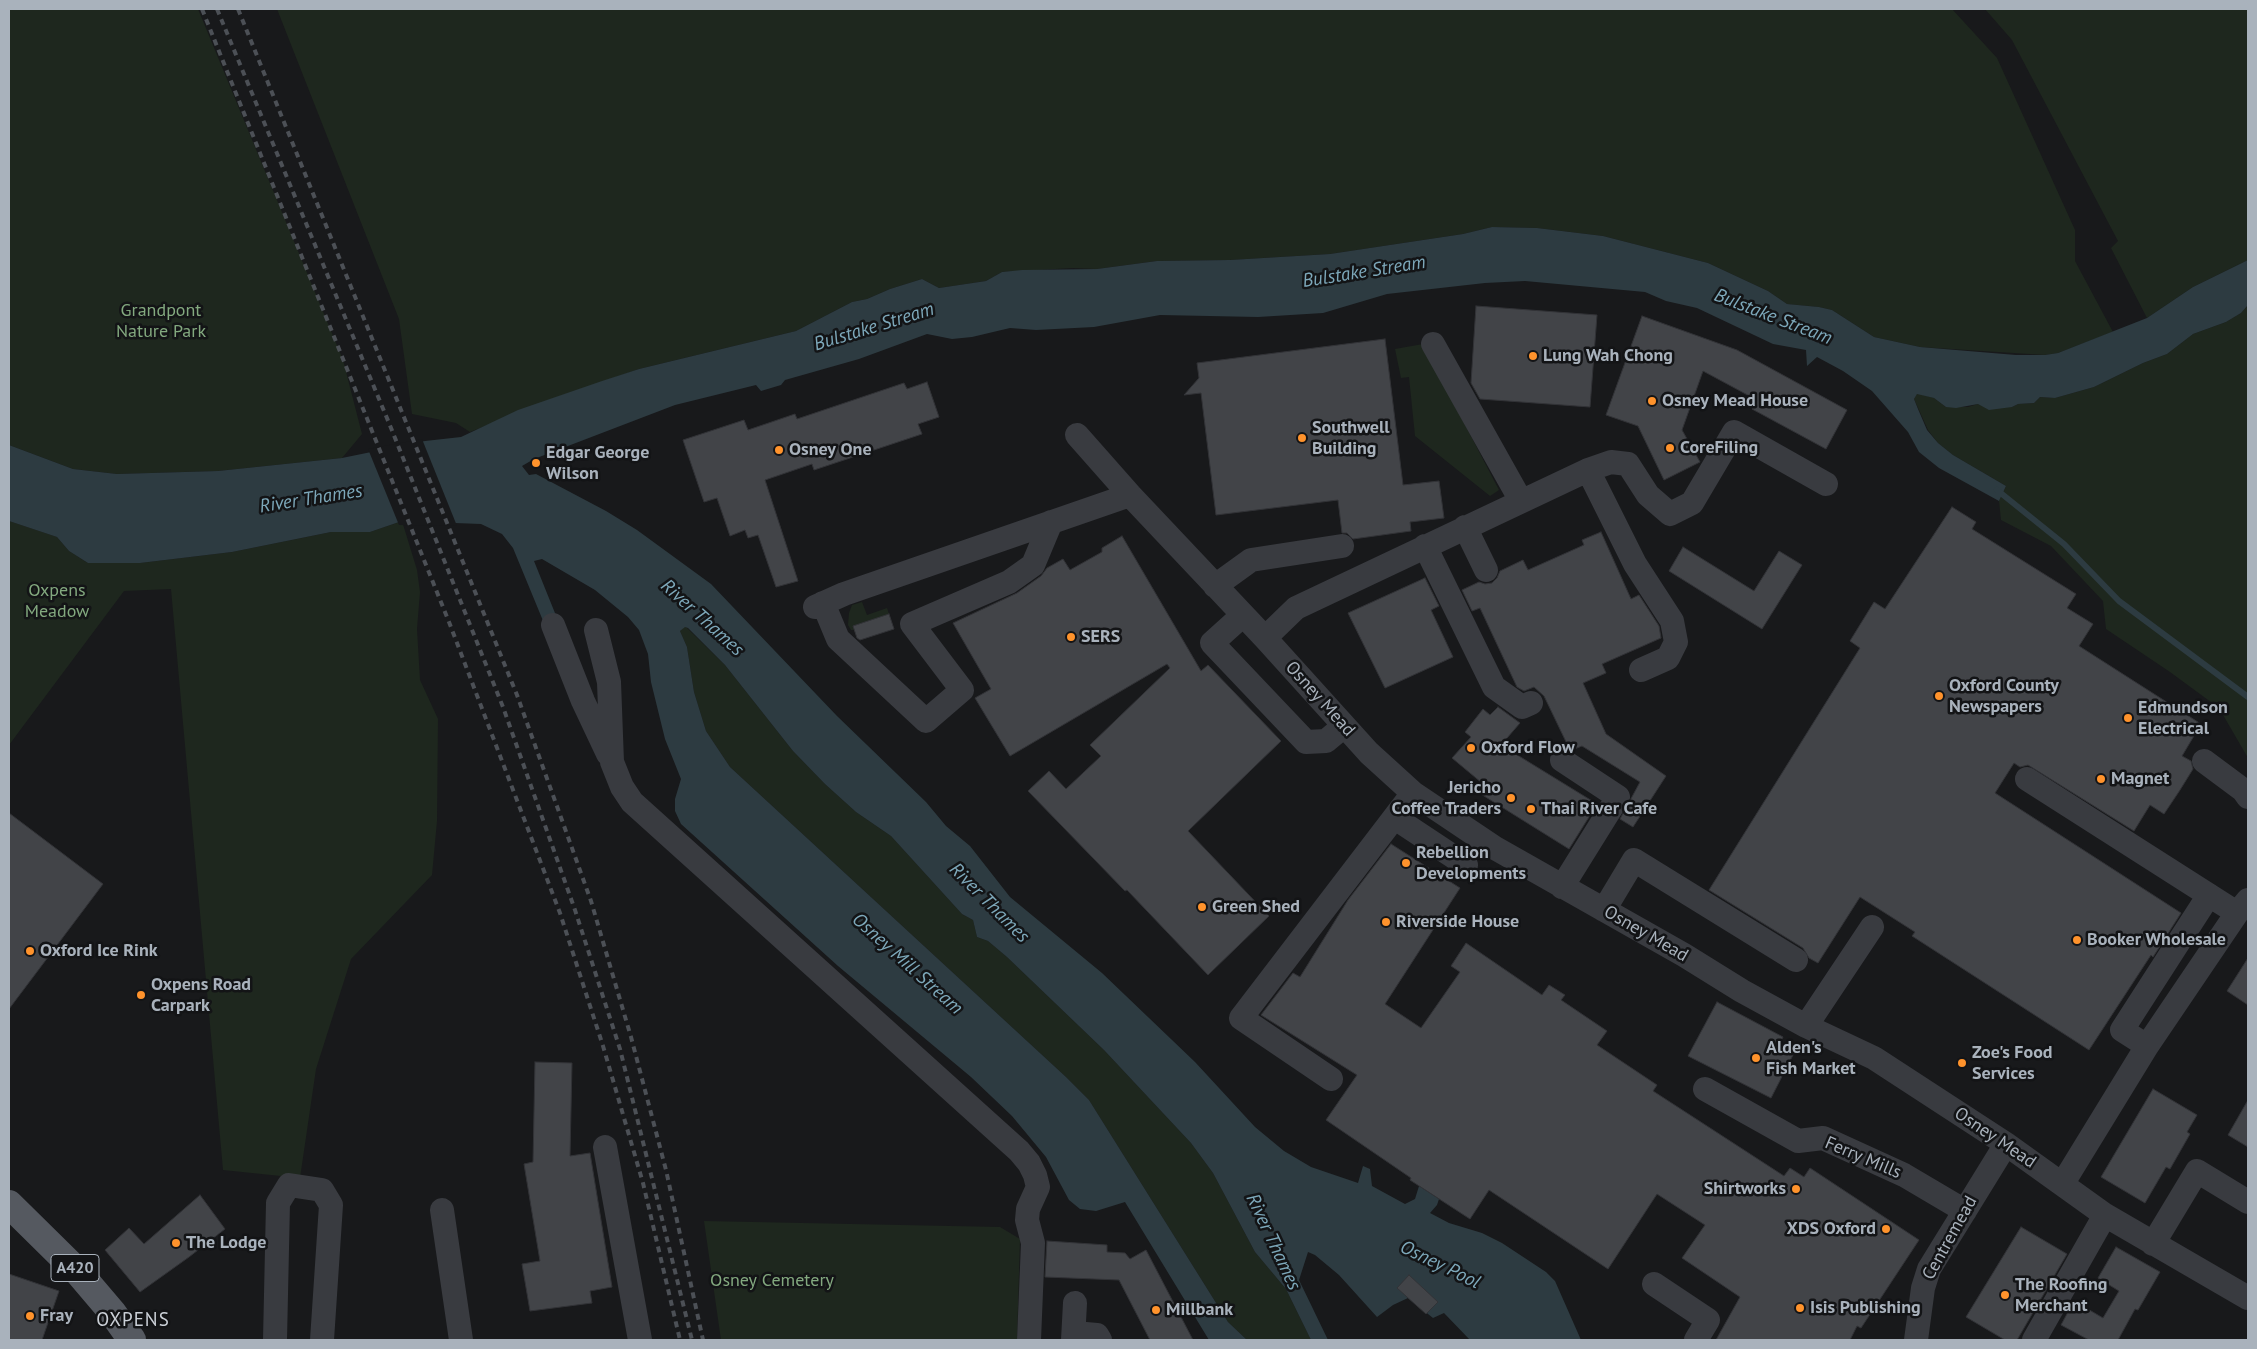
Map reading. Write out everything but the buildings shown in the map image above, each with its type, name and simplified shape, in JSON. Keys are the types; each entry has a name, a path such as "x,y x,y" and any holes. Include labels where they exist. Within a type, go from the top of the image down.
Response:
{"main road":[{"name":"A420","path":"9,1204 78,1272 112,1312 132,1340"}],"street":[{"path":"1433,344 1521,501"},
{"path":"1265,638 1296,608 1521,501 1588,470 1611,462 1628,464 1648,495 1670,514 1692,503 1734,432 1826,484"},
{"name":"Osney Mead","path":"1077,435 1130,495 1265,638 1344,726 1413,794 1495,848 1562,887 1806,1026 1874,1058 2006,1144 2105,1214 2153,1244 2248,1298"},
{"path":"1588,470 1635,564 1672,621 1676,642 1668,658 1640,670"},
{"path":"1051,522 1033,565 1009,582 912,624 962,690 926,721 838,639 819,605 1051,522 1130,495"},
{"path":"1465,528 1486,570"},
{"path":"1215,586 1251,560 1342,546"},
{"path":"1425,546 1494,687 1522,707 1532,703"},
{"path":"1243,615 1212,643 1306,742 1326,741 1344,726"},
{"path":"553,626 583,701 622,787 632,802 644,815 1029,1162 1038,1187 1030,1204 1027,1220 1033,1242 1029,1340"},
{"path":"596,630 609,682 612,762"},
{"path":"1562,760 1618,797 1562,887"},
{"path":"2204,761 2243,790 2248,797"},
{"path":"2027,779 2209,895 2242,907 2147,1046 2063,1183"},
{"path":"1331,1079 1241,1018 1413,794"},
{"path":"1394,818 1466,866"},
{"path":"1604,910 1634,860 1796,960"},
{"path":"2147,1046 2122,1030 2209,895"},
{"path":"1806,1026 1872,926"},
{"name":"Ferry Mills","path":"1705,1089 1798,1141 1823,1138 1904,1175 1965,1211"},
{"name":"Centremead","path":"1916,1340 1923,1288 1929,1269 2006,1144"},
{"path":"605,1147 640,1340"},
{"path":"2153,1244 2197,1170 2248,1202"},
{"path":"275,1340 278,1203 289,1185 322,1190 331,1205 322,1340"},
{"path":"442,1210 461,1340"},
{"path":"2034,1340 2105,1214"},
{"path":"1654,1284 1708,1320 1696,1340"},
{"path":"1075,1303 1073,1337 1097,1335 1100,1340"}],"green space":[{"name":"Grandpont Nature Park","path":"9,9 198,9 343,360 362,434 342,458 218,471 117,474 73,469 9,445"},
{"path":"277,9 1952,9 1997,58 2075,230 2075,261 2113,332 2058,353 2045,355 1920,347 1874,337 1832,310 1787,304 1768,291 1708,263 1603,236 1537,228 1492,227 1463,234 1330,254 1230,260 1157,261 1097,269 1073,268 1002,272 986,281 939,288 922,279 890,289 867,299 852,302 796,331 639,369 561,396 470,432 456,423 412,414 399,319"},
{"path":"1985,9 2248,9 2248,260 2193,287 2147,318 2111,248 2118,241 2012,40"},
{"path":"2248,305 2248,758 2219,708 2106,629 2103,601 2051,546 2001,520 1999,501 2006,486 1953,455 1938,443 1928,430 1914,399 1917,393 1934,398 1946,407 1968,407 1978,404 2012,407 2018,404 2034,403 2040,397 2055,398 2094,387 2143,363 2167,354 2193,334 2226,322 2241,313"},
{"path":"1423,344 1499,490 1490,496 1415,436 1409,377 1401,378 1395,349"},
{"name":"Oxpens Meadow","path":"9,521 57,537 69,551 88,563 140,563 232,552 331,532 370,532 402,521 417,570 420,592 417,629 420,680 438,719 437,821 432,875 351,959 316,1069 300,1178 223,1170 171,589 124,591 9,745"},
{"path":"862,602 867,615 887,608 889,614 853,626 854,630 851,630 848,625 852,605"},
{"path":"685,626 725,665 793,751 825,784 856,812 891,836 962,914 973,920 977,937 988,941 1007,957 1104,1050 1191,1143 1213,1173 1255,1252 1286,1289 1311,1340 1247,1340 1228,1322 1089,1100 730,767 706,731 694,692 687,647 680,631"},
{"name":"Osney Cemetery","path":"704,1221 1000,1227 1020,1239 1017,1340 721,1340"}],"water":[{"path":"1492,227 1537,228 1603,236 1708,263 1768,291 1787,304 1832,310 1874,337 1920,347 2016,355 2058,353 2147,318 2193,287 2248,260 2248,305 2241,313 2226,322 2193,334 2167,354 2143,363 2094,387 2055,398 2040,397 2034,403 1989,410 1978,404 1956,408 1946,407 1934,398 1917,394 1914,399 1927,430 1938,443 1953,455 2006,486 1999,501 1939,468 1919,452 1908,432 1872,391 1843,371 1817,357 1807,366 1806,350 1773,344 1697,308 1666,301 1645,292 1525,281 1485,283 1387,294 1323,313 1258,317 1160,315 1094,327 1036,330 1010,328 972,337 952,339 927,334 859,359 785,380 781,385 761,391 756,385 675,405 534,459 522,466 529,475 536,474 606,511 637,530 711,584 837,716 926,802 946,826 970,846 1010,897 1102,973 1195,1062 1255,1127 1284,1151 1311,1167 1358,1183 1363,1166 1370,1169 1372,1186 1405,1204 1415,1199 1419,1186 1439,1199 1437,1205 1430,1213 1449,1223 1482,1233 1502,1243 1546,1272 1555,1281 1581,1340 1470,1340 1444,1313 1433,1318 1408,1298 1393,1305 1377,1317 1339,1275 1315,1255 1308,1252 1299,1280 1328,1340 1311,1340 1286,1289 1255,1252 1213,1173 1191,1143 1104,1050 1007,957 988,941 977,937 973,920 962,914 891,836 856,812 825,784 793,751 725,665 688,628 685,627 680,631 687,647 694,692 706,731 730,767 1089,1100 1228,1322 1247,1340 1209,1340 1125,1202 1096,1211 1080,1209 1069,1200 1046,1157 1012,1116 971,1077 838,966 681,824 675,811 675,799 681,779 665,739 651,682 648,654 639,630 628,617 595,590 542,559 534,561 559,623 546,628 513,548 502,534 481,524 402,521 370,532 331,532 232,552 140,563 88,563 69,551 57,537 9,521 9,445 73,469 117,474 218,471 342,458 425,441 461,437 518,410 639,369 796,331 852,302 867,299 890,289 922,279 939,288 986,281 1002,272 1022,270 1097,269 1157,261 1230,260 1330,254 1463,234"}],"pier":[{"path":"422,439 457,526 399,525 368,449"}],"waterway":[{"path":"1997,490 2064,544 2119,601 2248,697"}],"railway":[{"path":"202,9 449,622 560,913 603,1046 643,1183 680,1340"},
{"path":"217,9 389,423 503,707 575,910 620,1049 692,1340"},
{"path":"238,9 517,695 591,901 631,1037 666,1170 703,1340"}],"place":[{"name":"Lung Wah Chong","path":"1533,356"},
{"name":"Osney Mead House","path":"1652,401"},
{"name":"Southwell Building","path":"1302,438"},
{"name":"CoreFiling","path":"1670,448"},
{"name":"Osney One","path":"779,450"},
{"name":"Edgar George Wilson","path":"536,463"},
{"name":"SERS","path":"1071,637"},
{"name":"Oxford County Newspapers","path":"1939,696"},
{"name":"Edmundson Electrical","path":"2128,718"},
{"name":"Oxford Flow","path":"1471,748"},
{"name":"Magnet","path":"2101,779"},
{"name":"Jericho Coffee Traders","path":"1511,798"},
{"name":"Thai River Cafe","path":"1531,809"},
{"name":"Rebellion Developments","path":"1406,863"},
{"name":"Green Shed","path":"1202,907"},
{"name":"Riverside House","path":"1386,922"},
{"name":"Booker Wholesale","path":"2077,940"},
{"name":"Oxford Ice Rink","path":"30,951"},
{"name":"Oxpens Road Carpark","path":"141,995"},
{"name":"Alden's Fish Market","path":"1756,1058"},
{"name":"Zoe's Food Services","path":"1962,1063"},
{"name":"Shirtworks","path":"1796,1189"},
{"name":"XDS Oxford","path":"1886,1229"},
{"name":"The Lodge","path":"176,1243"},
{"name":"The Roofing Merchant","path":"2005,1295"},
{"name":"Isis Publishing","path":"1800,1308"},
{"name":"Millbank","path":"1156,1310"},
{"name":"Fray","path":"30,1316"}],"district":[{"name":"OXPENS","path":"133,1321"}],"water label":[{"name":"Bulstake Stream","path":"1364,272"},
{"name":"Bulstake Stream","path":"1773,317"},
{"name":"Bulstake Stream","path":"874,327"},
{"name":"River Thames","path":"311,499"},
{"name":"River Thames","path":"702,618"},
{"name":"River Thames","path":"989,903"},
{"name":"Osney Mill Stream","path":"907,964"},
{"name":"River Thames","path":"1273,1242"},
{"name":"Osney Pool","path":"1440,1265"}]}
